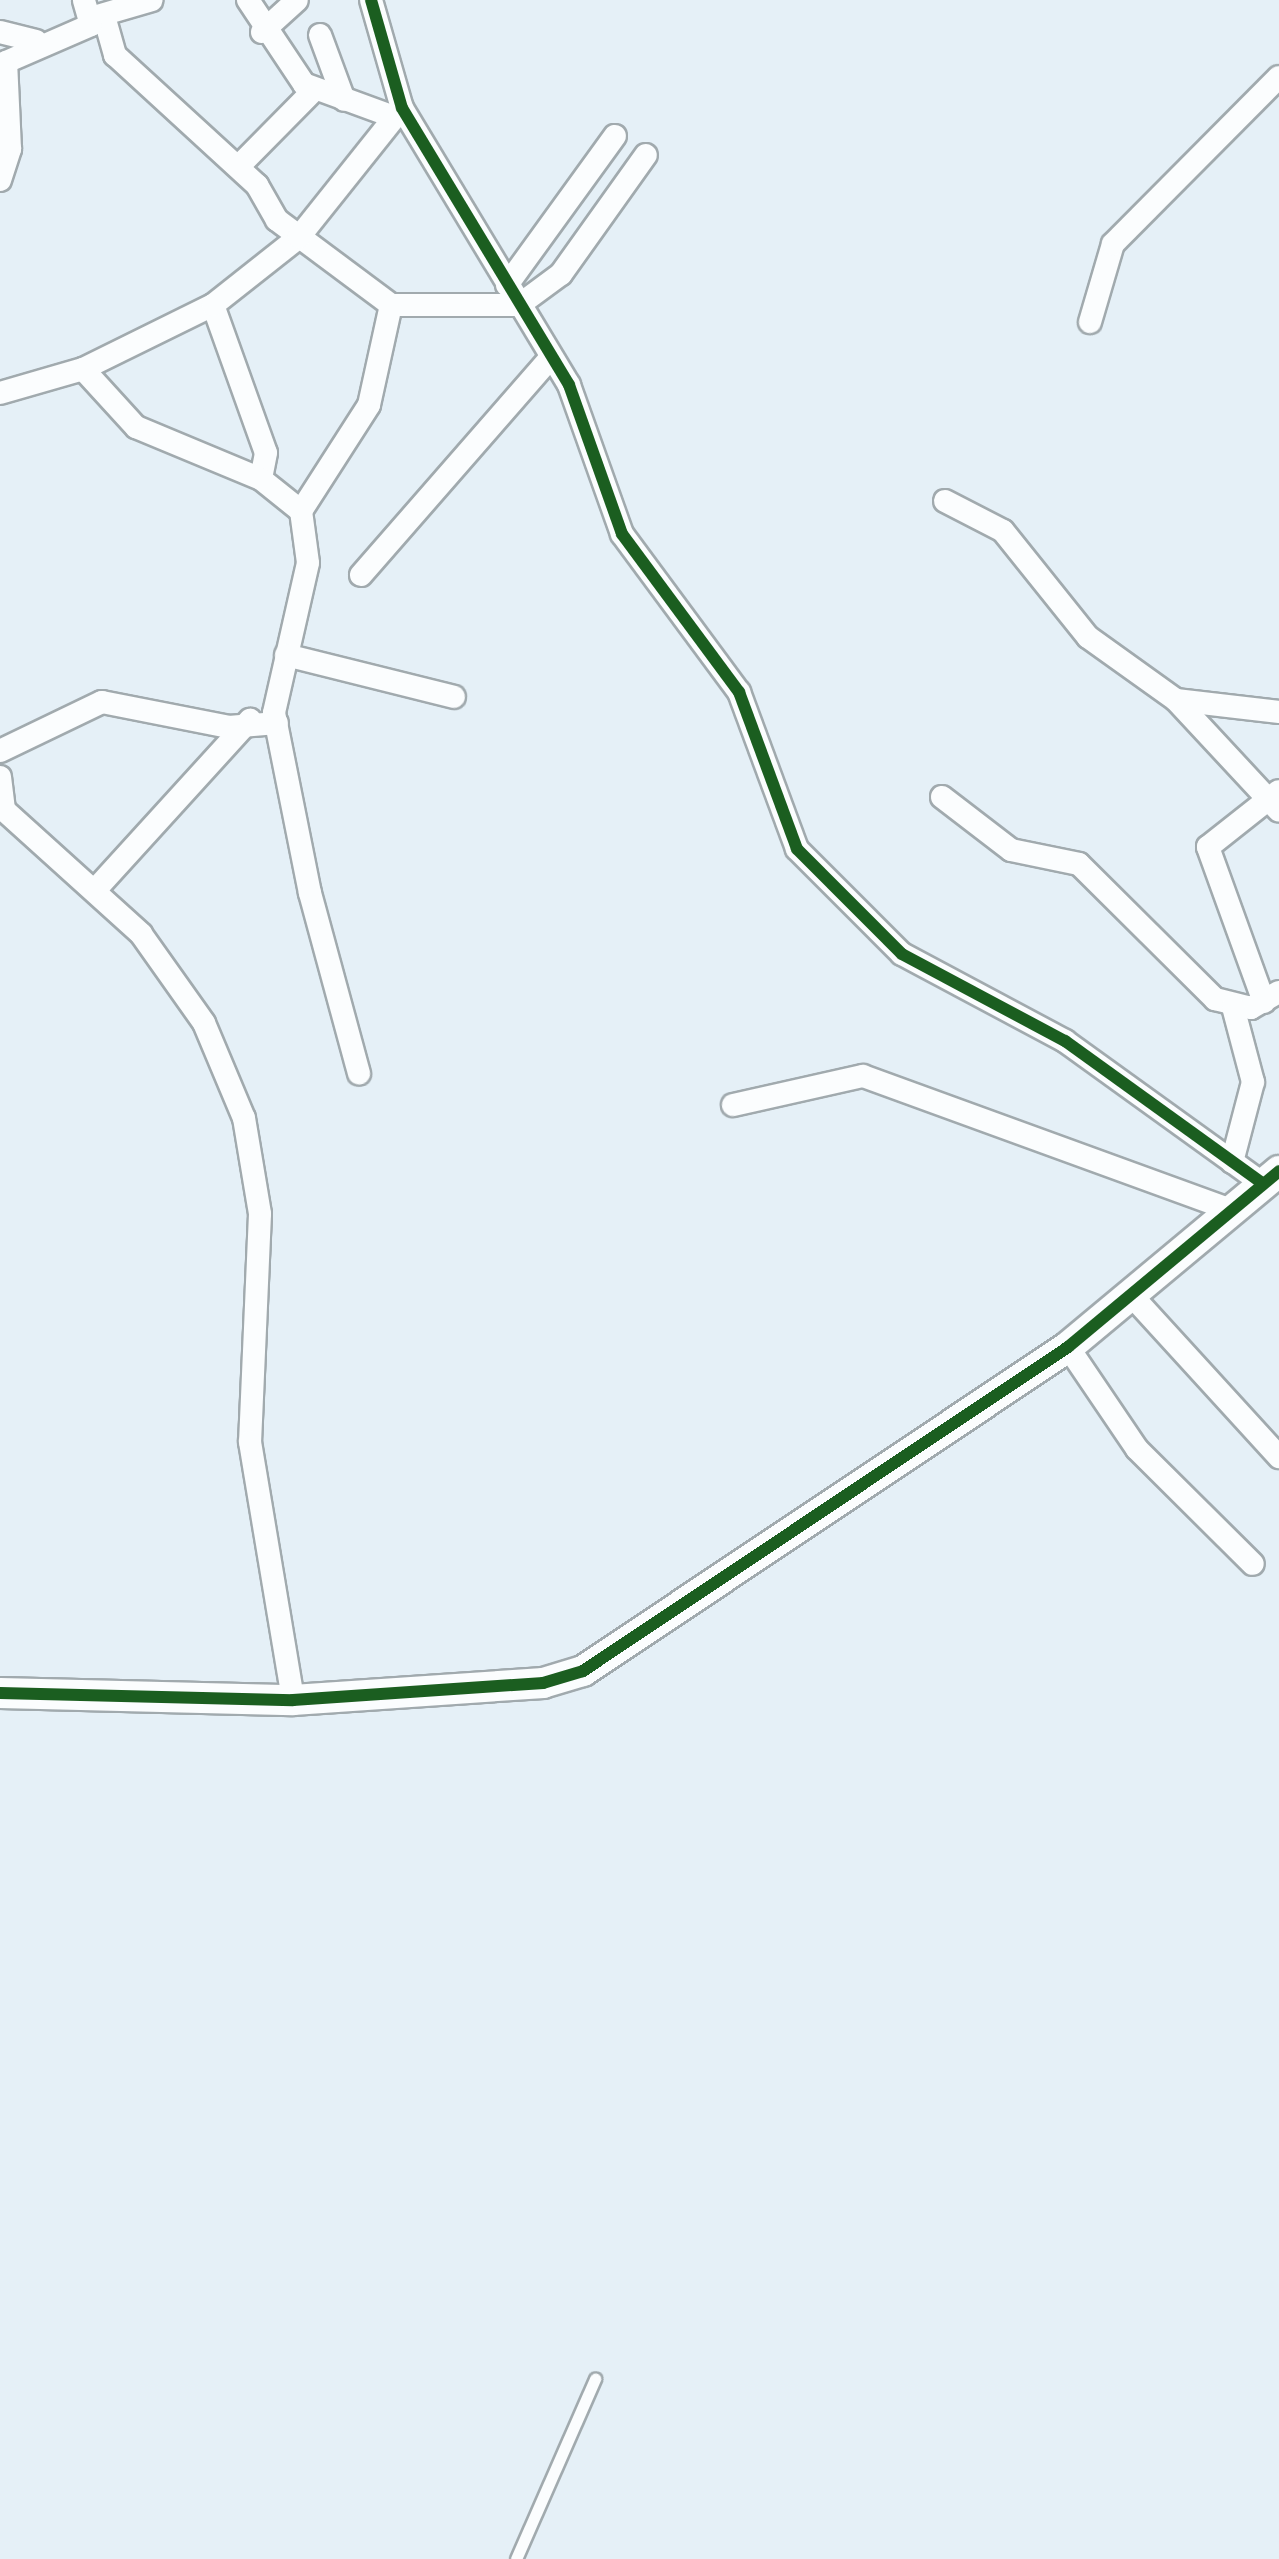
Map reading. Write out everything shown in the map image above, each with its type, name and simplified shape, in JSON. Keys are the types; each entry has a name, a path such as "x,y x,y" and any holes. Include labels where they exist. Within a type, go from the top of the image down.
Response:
{"street":[{"path":"0,180 10,149 6,62 94,11 152,0"},
{"path":"248,0 262,32 315,89 398,112"},
{"path":"262,32 296,0"},
{"path":"0,1694 292,1700 544,1683 584,1671 1068,1347 1133,1297 1271,1178 1232,1162 1065,1041 902,954 826,882 782,828 740,692 622,534 551,357 398,112 372,0"},
{"path":"94,11 116,54 238,168 299,237 391,305 513,295 561,274 646,156"},
{"path":"0,32 36,42"},
{"path":"320,35 344,100"},
{"path":"1090,322 1113,244 1279,77"},
{"path":"238,168 315,89"},
{"path":"0,393 83,370 214,305 299,237 398,112"},
{"path":"513,295 615,136"},
{"path":"214,305 266,453 261,480"},
{"path":"359,1073 310,893 275,698 308,563 300,511 369,405 391,305"},
{"path":"361,575 551,357"},
{"path":"83,370 136,427 261,480 300,511"},
{"path":"945,501 1003,531 1088,637 1176,700 1275,801 1208,847 1272,997 1233,1008"},
{"path":"286,655 454,697"},
{"path":"96,889 242,727 275,698"},
{"path":"1176,700 1279,712"},
{"path":"0,751 102,702 242,727 277,723"},
{"path":"0,777 4,810 96,889 204,1024 244,1118 260,1214 256,1378 250,1442 292,1700"},
{"path":"942,797 1011,850 1079,864 1233,1008 1253,1082 1232,1162"},
{"path":"733,1105 863,1076 1233,1211"},
{"path":"1133,1297 1279,1457"},
{"path":"1068,1347 1137,1449 1252,1564"}],"lane":[{"path":"516,2559 595,2379"}],"cycle path":[{"path":"371,0 402,108 569,385 622,534 739,692 797,849 902,954 1065,1041 1263,1184"},
{"path":"0,1693 293,1700 543,1683 583,1671 1068,1347 1279,1171"}]}
